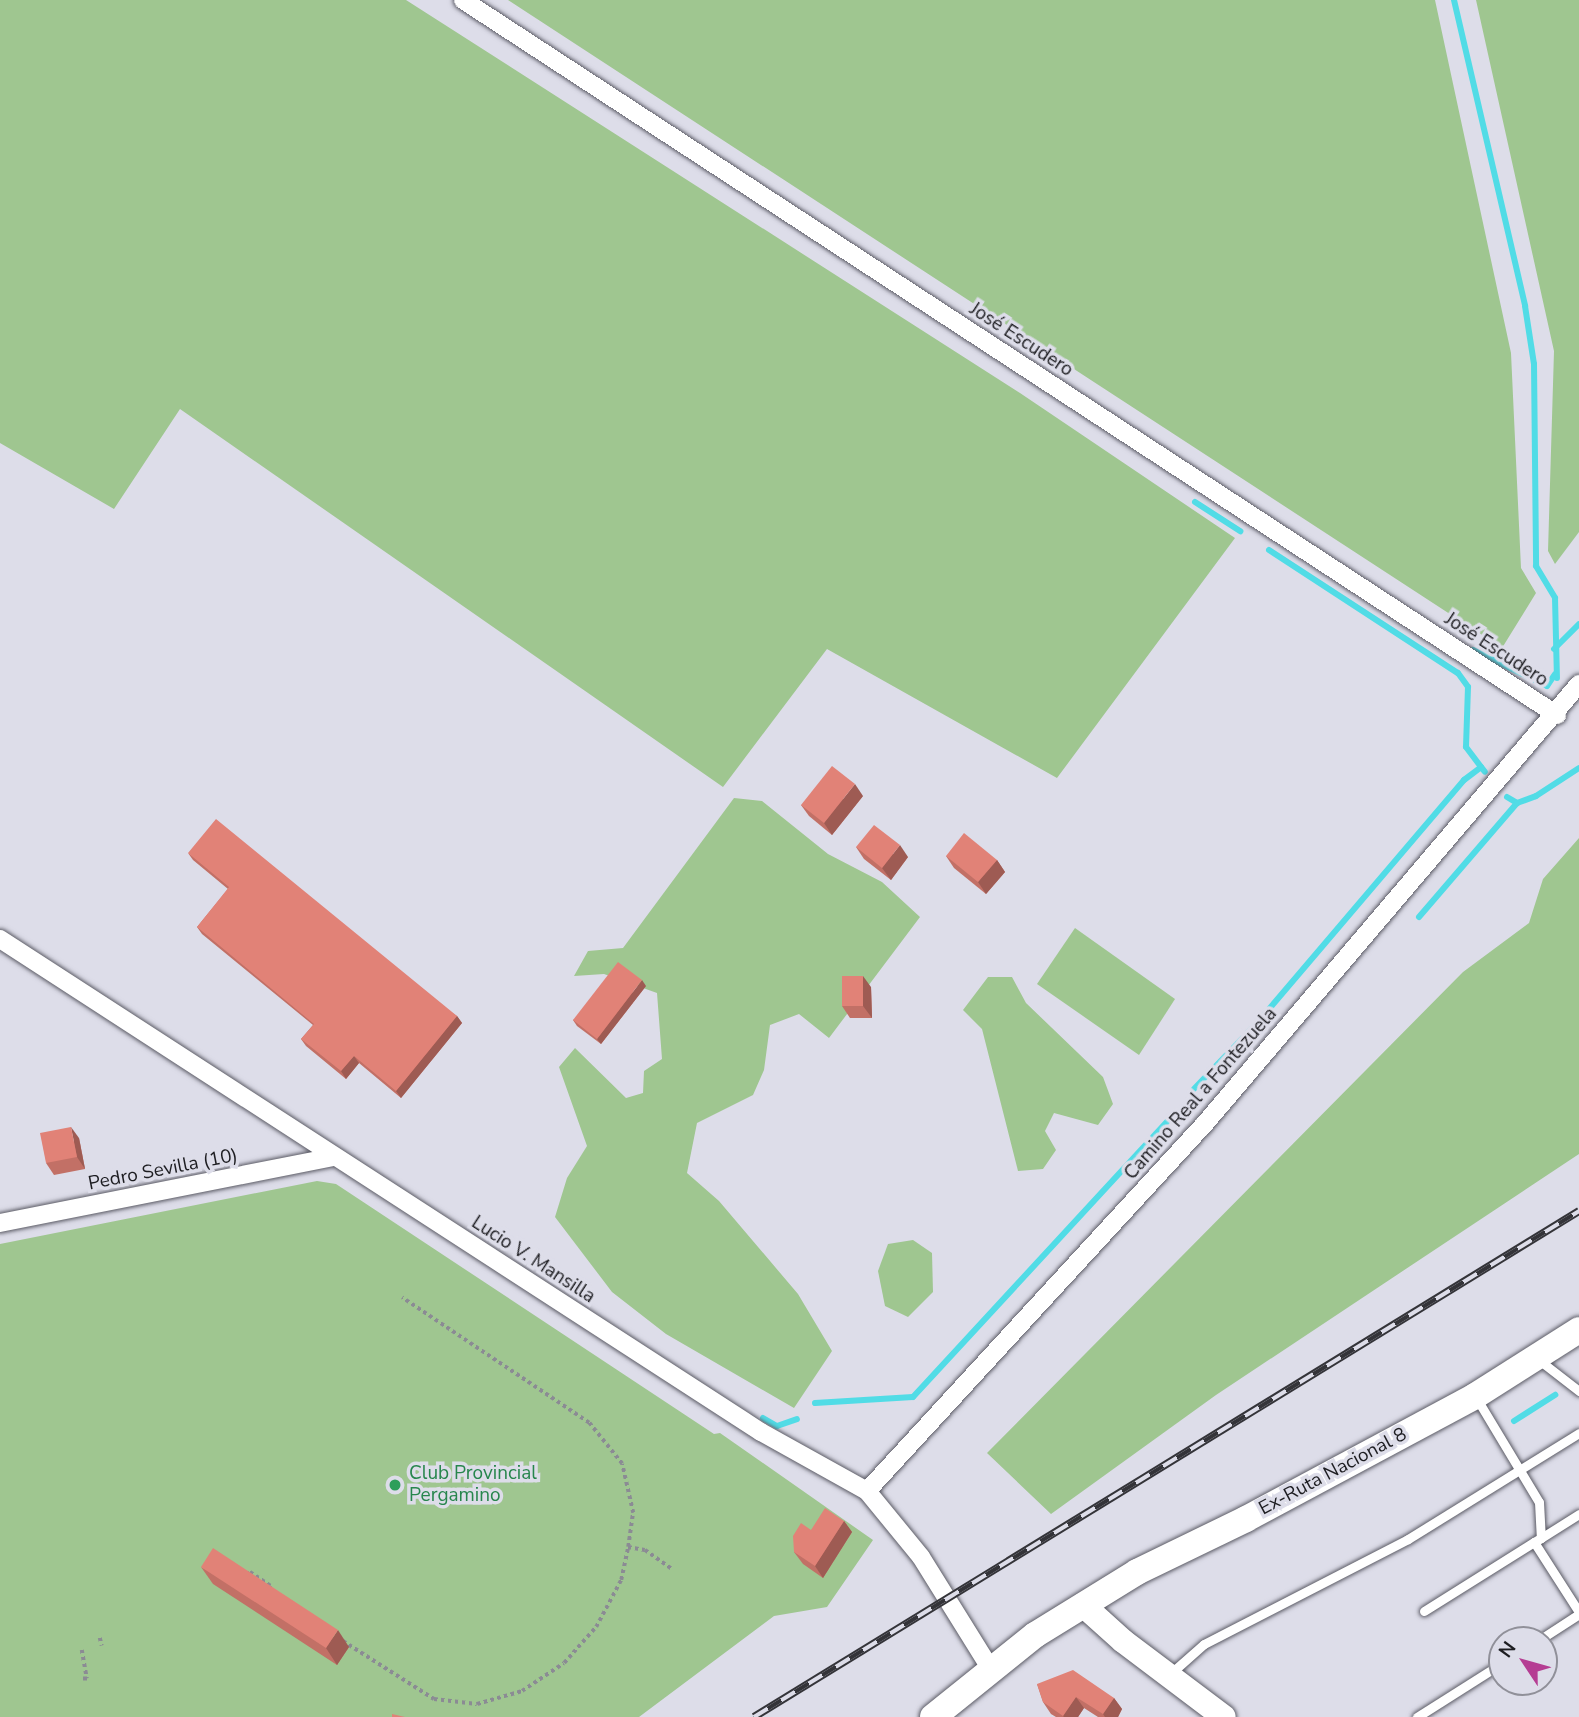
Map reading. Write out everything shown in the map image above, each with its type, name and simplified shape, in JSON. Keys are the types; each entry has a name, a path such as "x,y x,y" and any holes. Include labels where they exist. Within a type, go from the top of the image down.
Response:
{"main road":[{"name":"Ex-Ruta Nacional 8","path":"933,1717 990,1668 1137,1572 1246,1519 1475,1396 1579,1330"},
{"path":"1083,1605 1224,1717"}],"street":[{"name":"José Escudero","path":"463,0 1557,715"},
{"name":"Camino Real a Fontezuela","path":"867,1492 1202,1127 1557,715 1579,684"},
{"name":"Lucio V. Mansilla","path":"0,939 761,1432 867,1492 922,1557 990,1668"},
{"name":"Pedro Sevilla (10)","path":"0,1223 334,1157"}],"lane":[{"path":"1535,1358 1579,1391"},
{"path":"1475,1396 1539,1502 1537,1540 1579,1613 1558,1627"},
{"path":"1169,1675 1204,1644 1408,1539 1579,1433"},
{"path":"1424,1611 1579,1514"},
{"path":"1417,1717 1488,1672"}],"path":[{"path":"340,1639 434,1699 477,1704 522,1692 564,1663 596,1627 621,1580 628,1547 633,1513 622,1464 589,1423 402,1298"},
{"path":"628,1547 645,1550 671,1568"},
{"path":"268,1591 271,1586 250,1572 247,1577 278,1598"},
{"path":"100,1638 102,1646"},
{"path":"82,1650 88,1679 82,1679"}],"green space":[{"path":"0,0 406,0 1020,393 1235,538 1057,778 827,649 723,787 180,409 114,509 0,443"},
{"path":"508,0 1435,0 1511,353 1521,568 1536,593 1502,648"},
{"path":"1476,0 1579,0 1579,532 1555,564 1548,551 1554,351"},
{"path":"734,798 762,801 828,854 882,882 920,917 829,1038 799,1014 770,1025 764,1070 753,1095 697,1123 687,1173 719,1201 798,1294 832,1351 794,1408 666,1334 612,1292 555,1217 567,1178 587,1146 559,1067 575,1048 626,1098 643,1093 644,1071 662,1059 657,993 604,974 574,976 588,951 623,948"},
{"path":"1579,838 1579,1154 1216,1395 1051,1514 987,1453 1463,972 1529,923 1543,879"},
{"path":"1075,928 1175,999 1139,1055 1037,984"},
{"path":"988,977 1012,977 1026,1003 1103,1077 1113,1104 1098,1125 1054,1113 1045,1131 1056,1150 1043,1169 1018,1171 982,1029 963,1010"},
{"name":"Club Provincial Pergamino","path":"317,1181 336,1184 714,1434 720,1433 873,1540 827,1607 774,1616 639,1717 0,1717 0,1244"},
{"path":"913,1240 932,1253 933,1292 908,1317 885,1306 878,1271 888,1244"}],"building":[{"path":"832,766 855,784 824,823 801,805"},
{"path":"216,819 457,1016 396,1091 354,1056 341,1071 301,1039 314,1024 197,927 229,887 188,853"},
{"path":"874,825 900,845 882,868 856,847"},
{"path":"964,833 997,860 978,882 946,856"},
{"path":"618,962 642,980 597,1039 573,1020"},
{"path":"842,976 863,976 863,1006 842,1006"},
{"path":"71,1127 77,1157 46,1163 40,1133"},
{"path":"825,1508 844,1521 815,1566 794,1552 793,1536 801,1523 811,1530"},
{"path":"213,1548 338,1630 326,1648 201,1567"},
{"path":"1073,1670 1114,1698 1103,1714 1076,1697 1063,1716 1043,1702 1037,1684"}],"waterway":[{"path":"1454,0 1525,306 1534,364 1536,566 1555,598 1557,678"},
{"path":"1195,502 1240,531"},
{"path":"1269,550 1458,673 1468,687 1466,747 1481,767"},
{"path":"1554,649 1579,624"},
{"path":"1473,650 1547,686 1555,674"},
{"path":"1193,1090 1258,1022 1464,780 1481,767 1485,772"},
{"path":"1419,917 1517,803 1536,796 1579,768"},
{"path":"1507,797 1517,803"},
{"path":"815,1403 913,1397 1174,1114"},
{"path":"1514,1421 1555,1395"},
{"path":"763,1418 777,1426 797,1419"}],"railway":[{"path":"754,1717 1579,1211"}],"place":[{"name":"Club Provincial Pergamino","path":"395,1485"}]}
